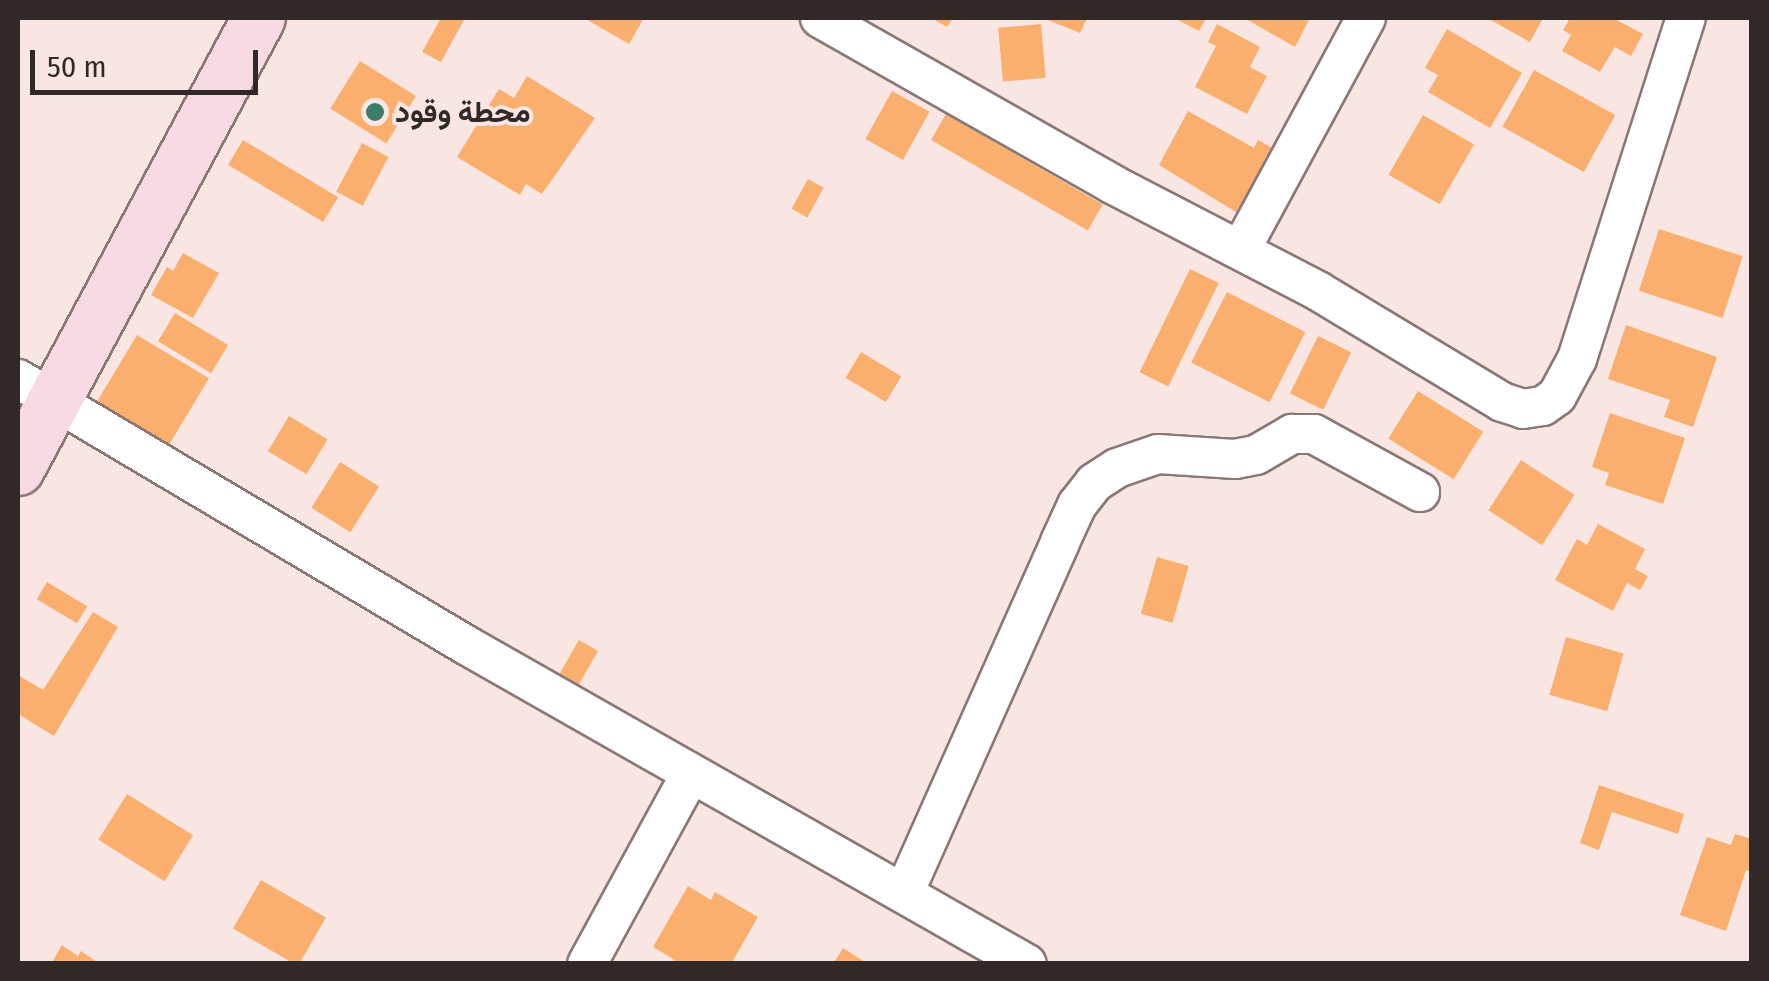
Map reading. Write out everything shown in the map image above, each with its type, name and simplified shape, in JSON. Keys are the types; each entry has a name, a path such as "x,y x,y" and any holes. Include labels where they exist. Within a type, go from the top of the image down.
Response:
{"main road":[{"path":"18,469 36,391 259,18"}],"street":[{"path":"820,18 1045,147 1241,249 1502,402 1523,409 1543,406 1557,396 1577,359 1686,18"},
{"path":"1241,249 1366,18"},
{"path":"36,391 1027,964"},
{"path":"904,894 1077,505 1094,483 1158,454 1236,459 1256,455 1292,434 1314,434 1420,492"},
{"path":"586,964 691,773"}],"building":[{"path":"441,18 464,20 441,62 422,52"},
{"path":"584,18 644,18 629,44"},
{"path":"931,18 953,18 947,27"},
{"path":"1043,18 1087,18 1080,33"},
{"path":"1174,18 1206,18 1199,31"},
{"path":"1244,18 1310,18 1295,47"},
{"path":"1487,18 1543,18 1530,42"},
{"path":"1570,18 1613,18 1643,34 1631,56 1615,47 1600,72 1562,51 1571,35 1563,30"},
{"path":"1041,24 1046,78 1003,82 998,28"},
{"path":"1217,24 1260,47 1250,67 1267,76 1247,114 1195,87 1216,46 1208,42"},
{"path":"1447,29 1522,73 1490,128 1428,92 1438,75 1425,68"},
{"path":"360,61 416,96 386,143 330,108"},
{"path":"1534,70 1615,115 1584,172 1502,127"},
{"path":"527,76 595,118 542,194 526,184 520,195 457,157 499,89 514,98"},
{"path":"892,91 930,112 903,160 865,139"},
{"path":"1188,111 1254,148 1258,140 1280,152 1266,177 1260,174 1253,186 1259,189 1244,217 1159,165"},
{"path":"946,114 1103,204 1088,230 931,140"},
{"path":"1423,115 1474,144 1440,204 1388,175"},
{"path":"243,140 338,197 323,222 228,165"},
{"path":"362,143 388,157 363,206 336,192"},
{"path":"808,179 824,188 807,217 792,209"},
{"path":"1659,229 1743,256 1723,318 1639,291"},
{"path":"183,253 219,273 193,318 151,295 167,267 173,271"},
{"path":"1190,269 1219,283 1168,386 1140,372"},
{"path":"1227,292 1305,332 1270,402 1191,362"},
{"path":"175,313 228,345 211,373 158,341"},
{"path":"1626,325 1717,357 1693,427 1664,417 1670,400 1608,379"},
{"path":"137,335 209,378 164,453 92,410"},
{"path":"1318,336 1351,352 1323,410 1290,394"},
{"path":"861,352 901,376 886,402 846,378"},
{"path":"1418,391 1483,432 1454,479 1388,438"},
{"path":"1610,413 1685,438 1663,504 1605,485 1609,473 1592,467"},
{"path":"289,416 328,439 306,474 268,451"},
{"path":"1521,460 1575,495 1542,545 1488,510"},
{"path":"340,462 379,486 350,532 311,508"},
{"path":"1598,524 1645,549 1635,569 1648,576 1640,590 1627,583 1613,611 1555,580 1577,539 1587,545"},
{"path":"1157,557 1189,566 1172,623 1141,614"},
{"path":"47,582 87,606 77,623 37,599"},
{"path":"93,612 118,627 54,736 18,714 18,675 43,690"},
{"path":"1566,637 1624,654 1607,711 1549,695"},
{"path":"579,640 598,651 579,685 560,674"},
{"path":"1599,785 1684,814 1678,834 1612,812 1599,850 1580,843"},
{"path":"127,794 193,835 165,881 98,840"},
{"path":"1735,834 1752,839 1752,872 1746,870 1726,931 1680,915 1707,837 1731,845"},
{"path":"261,880 326,918 299,964 233,928"},
{"path":"688,886 711,900 715,892 758,917 731,964 673,964 675,960 653,947"},
{"path":"62,945 78,956 81,951 100,964 51,964"},
{"path":"843,948 868,964 833,964"}],"place":[{"name":"محطة وقود","path":"375,112"}]}
